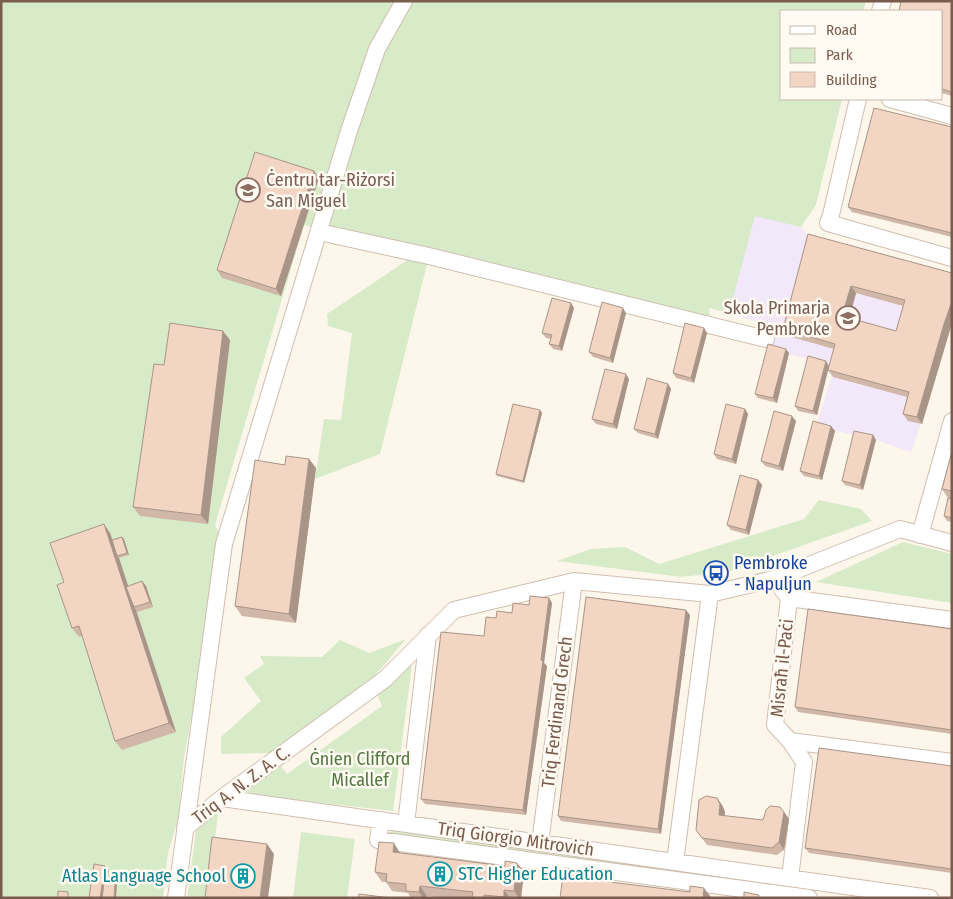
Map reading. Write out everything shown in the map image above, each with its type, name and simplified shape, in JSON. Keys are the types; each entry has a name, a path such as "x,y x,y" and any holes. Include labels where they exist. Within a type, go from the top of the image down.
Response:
{"street":[{"path":"176,898 224,544 349,131 377,49 404,1"},
{"path":"858,100 828,224 952,258"},
{"path":"894,100 952,116"},
{"path":"319,232 429,256 766,339"},
{"path":"920,534 952,421"},
{"name":"Triq A. N. Z. A. C.","path":"185,828 222,798 385,679 454,610 574,581 710,594 774,579 900,529 952,543"},
{"path":"774,579 789,598 952,620"},
{"name":"Triq Ferdinand Grech","path":"540,843 574,581"},
{"path":"675,862 710,594"},
{"name":"Misraħ il-Paċi","path":"789,598 775,724 790,741 804,762 790,878"},
{"path":"406,824 428,635"},
{"path":"790,741 952,762"},
{"name":"Triq Giorgio Mitrovich","path":"222,798 930,898"},
{"path":"381,820 378,840 809,898"}],"shaded area":[{"name":"Skola Primarja Pembroke","path":"755,215 801,227 814,242 949,332 922,424 911,452 876,440 816,426 835,367 771,349 764,324 607,281"}],"green space":[{"path":"1,1 866,1 863,10 780,10 780,100 842,100 816,205 801,227 755,216 729,313 709,308 710,315 703,318 600,292 304,225 215,525 224,544 184,757 178,820 168,853 163,898 1,898"},
{"path":"415,255 428,260 380,454 315,479 324,419 341,420 352,333 328,326 327,314"},
{"path":"819,500 861,509 872,521 730,571 725,564 710,568 708,574 681,577 557,561 591,549 625,547 659,564 804,519"},
{"path":"903,542 952,554 952,603 816,582"},
{"path":"406,639 372,679 273,753 221,754 221,737 261,701 244,678 264,664 260,656 322,657 340,640 369,653"},
{"name":"Ġnien Clifford Micallef","path":"412,665 393,811 242,794 279,764 287,774 382,706 377,694"},
{"path":"218,813 208,898 187,898 196,830"},
{"path":"392,828 718,871 723,878 390,840"},
{"path":"301,832 355,839 347,898 293,898"}],"building":[{"path":"901,1 952,1 952,92 943,89 943,10 899,10"},
{"path":"874,108 952,127 952,233 848,207"},
{"path":"255,152 314,171 276,289 217,270"},
{"path":"808,234 952,273 952,301 917,417 903,414 909,392 828,370 835,344 783,329","holes":["851,286 905,300 896,331 842,316"]},
{"path":"552,298 571,303 559,346 549,344 552,335 542,333"},
{"path":"602,302 623,308 610,358 589,352"},
{"path":"170,323 223,331 201,515 133,507 154,364 164,365"},
{"path":"685,323 704,328 691,378 673,373"},
{"path":"768,344 786,349 773,398 755,394"},
{"path":"808,356 826,361 813,411 795,406"},
{"path":"605,369 626,374 613,424 592,419"},
{"path":"647,378 668,384 655,434 634,429"},
{"path":"513,404 540,410 523,481 496,474"},
{"path":"726,404 745,409 732,459 714,454"},
{"path":"774,411 792,416 779,466 761,461"},
{"path":"813,421 831,426 819,476 800,471"},
{"path":"854,431 873,435 860,485 842,481"},
{"path":"952,451 952,491 942,489"},
{"path":"286,456 309,459 289,614 235,606 255,460 285,465"},
{"path":"740,475 758,480 746,530 727,525"},
{"path":"948,498 952,499 952,518 944,516"},
{"path":"104,524 169,723 115,741 79,626 72,628 57,585 64,582 50,543"},
{"path":"122,537 127,553 117,556 112,540"},
{"path":"725,565 726,568 719,569 718,566"},
{"path":"142,581 150,602 134,607 126,587"},
{"path":"530,596 549,598 541,660 543,661 523,810 421,799 441,632 484,636 486,617 496,618 497,611 512,613 513,603 529,605"},
{"path":"586,597 686,610 658,829 558,816"},
{"path":"808,609 952,629 952,730 795,707"},
{"path":"819,748 952,766 952,869 805,848"},
{"path":"706,796 717,798 720,804 719,815 763,820 766,810 770,806 780,807 784,812 779,842 772,848 702,838 696,830 699,800"},
{"name":"Atlas Language School","path":"212,837 267,844 260,898 205,898"},
{"name":"STC Higher Education","path":"379,842 394,843 393,852 505,866 505,861 517,863 514,891 504,890 504,897 484,895 484,898 472,898 473,892 420,886 419,892 406,891 406,884 386,882 387,874 375,872"},
{"path":"94,864 105,866 100,898 89,898"},
{"path":"564,868 578,869 578,878 690,892 690,886 704,888 703,898 560,898"},
{"path":"104,883 115,883 114,898 102,898"},
{"path":"58,891 68,892 68,898 58,898"},
{"path":"744,892 759,895 758,898 744,898"},
{"path":"359,894 391,898 358,898"}],"place":[{"name":"Ċentru tar-Riżorsi San Miguel","path":"248,190"},
{"name":"Skola Primarja Pembroke","path":"848,318"},
{"name":"Pembroke - Napuljun","path":"716,573"},
{"name":"STC Higher Education","path":"440,874"},
{"name":"Atlas Language School","path":"243,876"}]}
